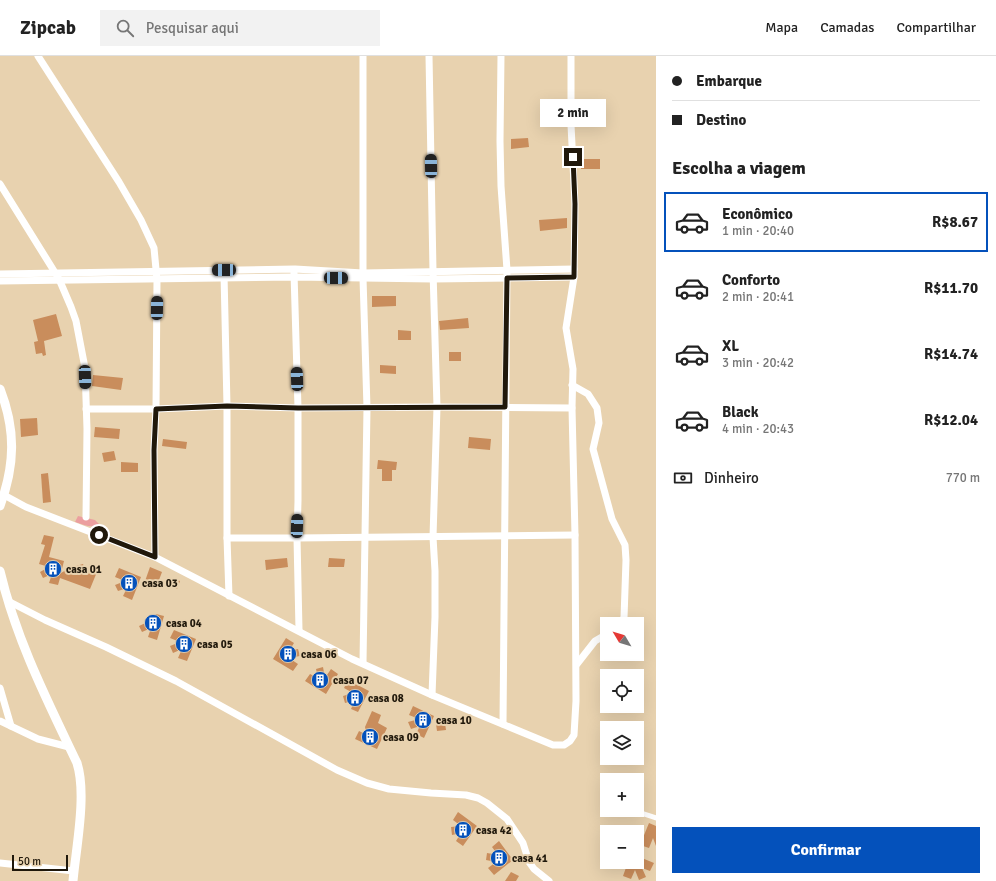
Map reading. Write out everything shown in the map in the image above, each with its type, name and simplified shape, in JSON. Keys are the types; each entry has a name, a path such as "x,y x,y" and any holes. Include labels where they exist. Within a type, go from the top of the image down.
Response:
{"main road":[{"path":"0,389 6,406 12,442 11,466 0,506"},
{"path":"0,571 20,637 35,674 77,763 81,779 80,812 72,881"}],"street":[{"path":"38,56 129,198 154,248 157,280 156,409 154,450 155,557"},
{"path":"363,56 363,276 367,408 363,663"},
{"path":"429,56 437,407 433,537 435,617 432,695"},
{"path":"501,56 500,148 507,274 503,724"},
{"path":"4,495 26,507 155,557 363,663 432,695 553,745 564,744 570,741 574,735 576,720 577,664 572,408 573,369 566,328 574,273 575,204 571,125 571,56"},
{"path":"0,184 59,280 72,307 80,339 84,368 86,409 86,517"},
{"path":"0,280 157,280 294,269 363,276"},
{"path":"294,269 298,408 297,538 299,630"},
{"path":"0,274 156,271 294,277 574,273"},
{"path":"224,274 229,596"},
{"path":"572,386 588,394 597,408 599,422 593,449 612,519 625,545 626,560 624,617"},
{"path":"86,409 156,409 227,406 298,408 572,408"},
{"path":"227,538 575,535"},
{"path":"8,601 45,620 106,647 176,681 336,770 367,783 389,789 466,795 478,798 508,819 523,843 529,862 534,869 549,881"},
{"path":"577,664 595,641 600,638"},
{"path":"0,688 11,726"},
{"path":"0,721 38,739 69,747"},
{"path":"644,814 656,818"},
{"path":"0,864 74,871"}],"shaded area":[{"path":"78,516 95,520 100,525 91,526 75,522"}],"building":[{"path":"528,138 529,147 511,149 511,139"},
{"path":"581,159 600,159 600,169 581,169"},
{"path":"567,218 567,228 540,231 539,220"},
{"path":"372,296 396,296 396,306 372,307"},
{"path":"56,314 62,336 44,341 46,355 43,356 42,353 36,354 34,342 38,341 33,320"},
{"path":"468,318 469,328 440,330 439,321"},
{"path":"398,330 411,331 411,340 398,340"},
{"path":"449,352 461,352 461,361 449,361"},
{"path":"380,365 396,366 396,374 380,373"},
{"path":"93,375 123,378 121,390 92,386"},
{"path":"37,418 38,435 21,437 20,419"},
{"path":"95,427 120,429 119,439 94,437"},
{"path":"469,437 491,439 490,450 468,448"},
{"path":"163,439 187,442 186,449 162,446"},
{"path":"114,451 116,460 104,462 102,453"},
{"path":"378,460 397,462 396,470 392,470 392,481 382,481 382,469 377,469"},
{"path":"121,462 138,463 138,472 121,472"},
{"path":"48,473 51,502 43,503 41,474"},
{"path":"44,535 54,537 49,557 64,561 61,573 66,570 80,575 76,566 83,564 87,573 90,564 99,567 90,589 60,578 58,585 49,583 52,574 43,578 40,572 49,567 39,564 45,545 41,544"},
{"path":"287,558 288,567 266,570 265,560"},
{"path":"329,558 345,559 344,567 328,567"},
{"path":"150,567 162,572 156,588 144,584"},
{"name":"casa 03","path":"119,568 141,577 132,600 123,596 127,588 118,591 115,585 125,581 115,577"},
{"path":"172,578 180,581 177,589 169,585"},
{"name":"casa 04","path":"156,614 164,616 157,640 148,637 151,628 142,632 139,626 154,619"},
{"name":"casa 05","path":"174,630 196,639 187,661 178,658 182,649 173,653 170,646 180,642 170,638"},
{"name":"casa 06","path":"286,638 294,643 289,651 298,649 300,656 289,658 298,664 293,671 273,659"},
{"name":"casa 07","path":"323,667 325,678 331,669 338,674 326,694 305,681 310,674 318,678 316,669"},
{"name":"casa 08","path":"348,680 369,691 358,712 351,709 355,700 345,703 343,696 353,693 344,688"},
{"name":"casa 10","path":"413,706 434,716 424,738 416,734 420,726 411,729 408,722 419,719 409,715"},
{"name":"casa 09","path":"372,711 381,715 378,723 387,728 377,749 355,739 359,731 367,735 365,727"},
{"path":"445,723 446,730 437,731 436,724"},
{"name":"casa 42","path":"458,812 477,826 463,846 456,841 461,833 452,835 451,827 461,826 453,820"},
{"path":"649,823 656,826 656,846 653,838 649,848 644,846 644,835"},
{"name":"casa 41","path":"499,841 513,860 494,875 488,868 496,862 486,860 487,853 498,855 492,847"},
{"path":"644,859 654,863 650,871 644,869"},
{"path":"626,869 642,869 646,877 639,880 635,870 631,879 623,876"},
{"path":"511,872 519,876 516,881 505,881"}],"place":[{"name":"casa 01","path":"53,569"},
{"name":"casa 03","path":"129,583"},
{"name":"casa 04","path":"153,623"},
{"name":"casa 05","path":"184,644"},
{"name":"casa 06","path":"288,654"},
{"name":"casa 07","path":"320,680"},
{"name":"casa 08","path":"355,698"},
{"name":"casa 10","path":"423,720"},
{"name":"casa 09","path":"370,737"},
{"name":"casa 42","path":"463,830"},
{"name":"casa 41","path":"499,858"}],"route":[{"path":"99,535 155,557 154,429 156,409 227,406 298,408 505,407 507,278 574,277 575,204 573,157"}]}
